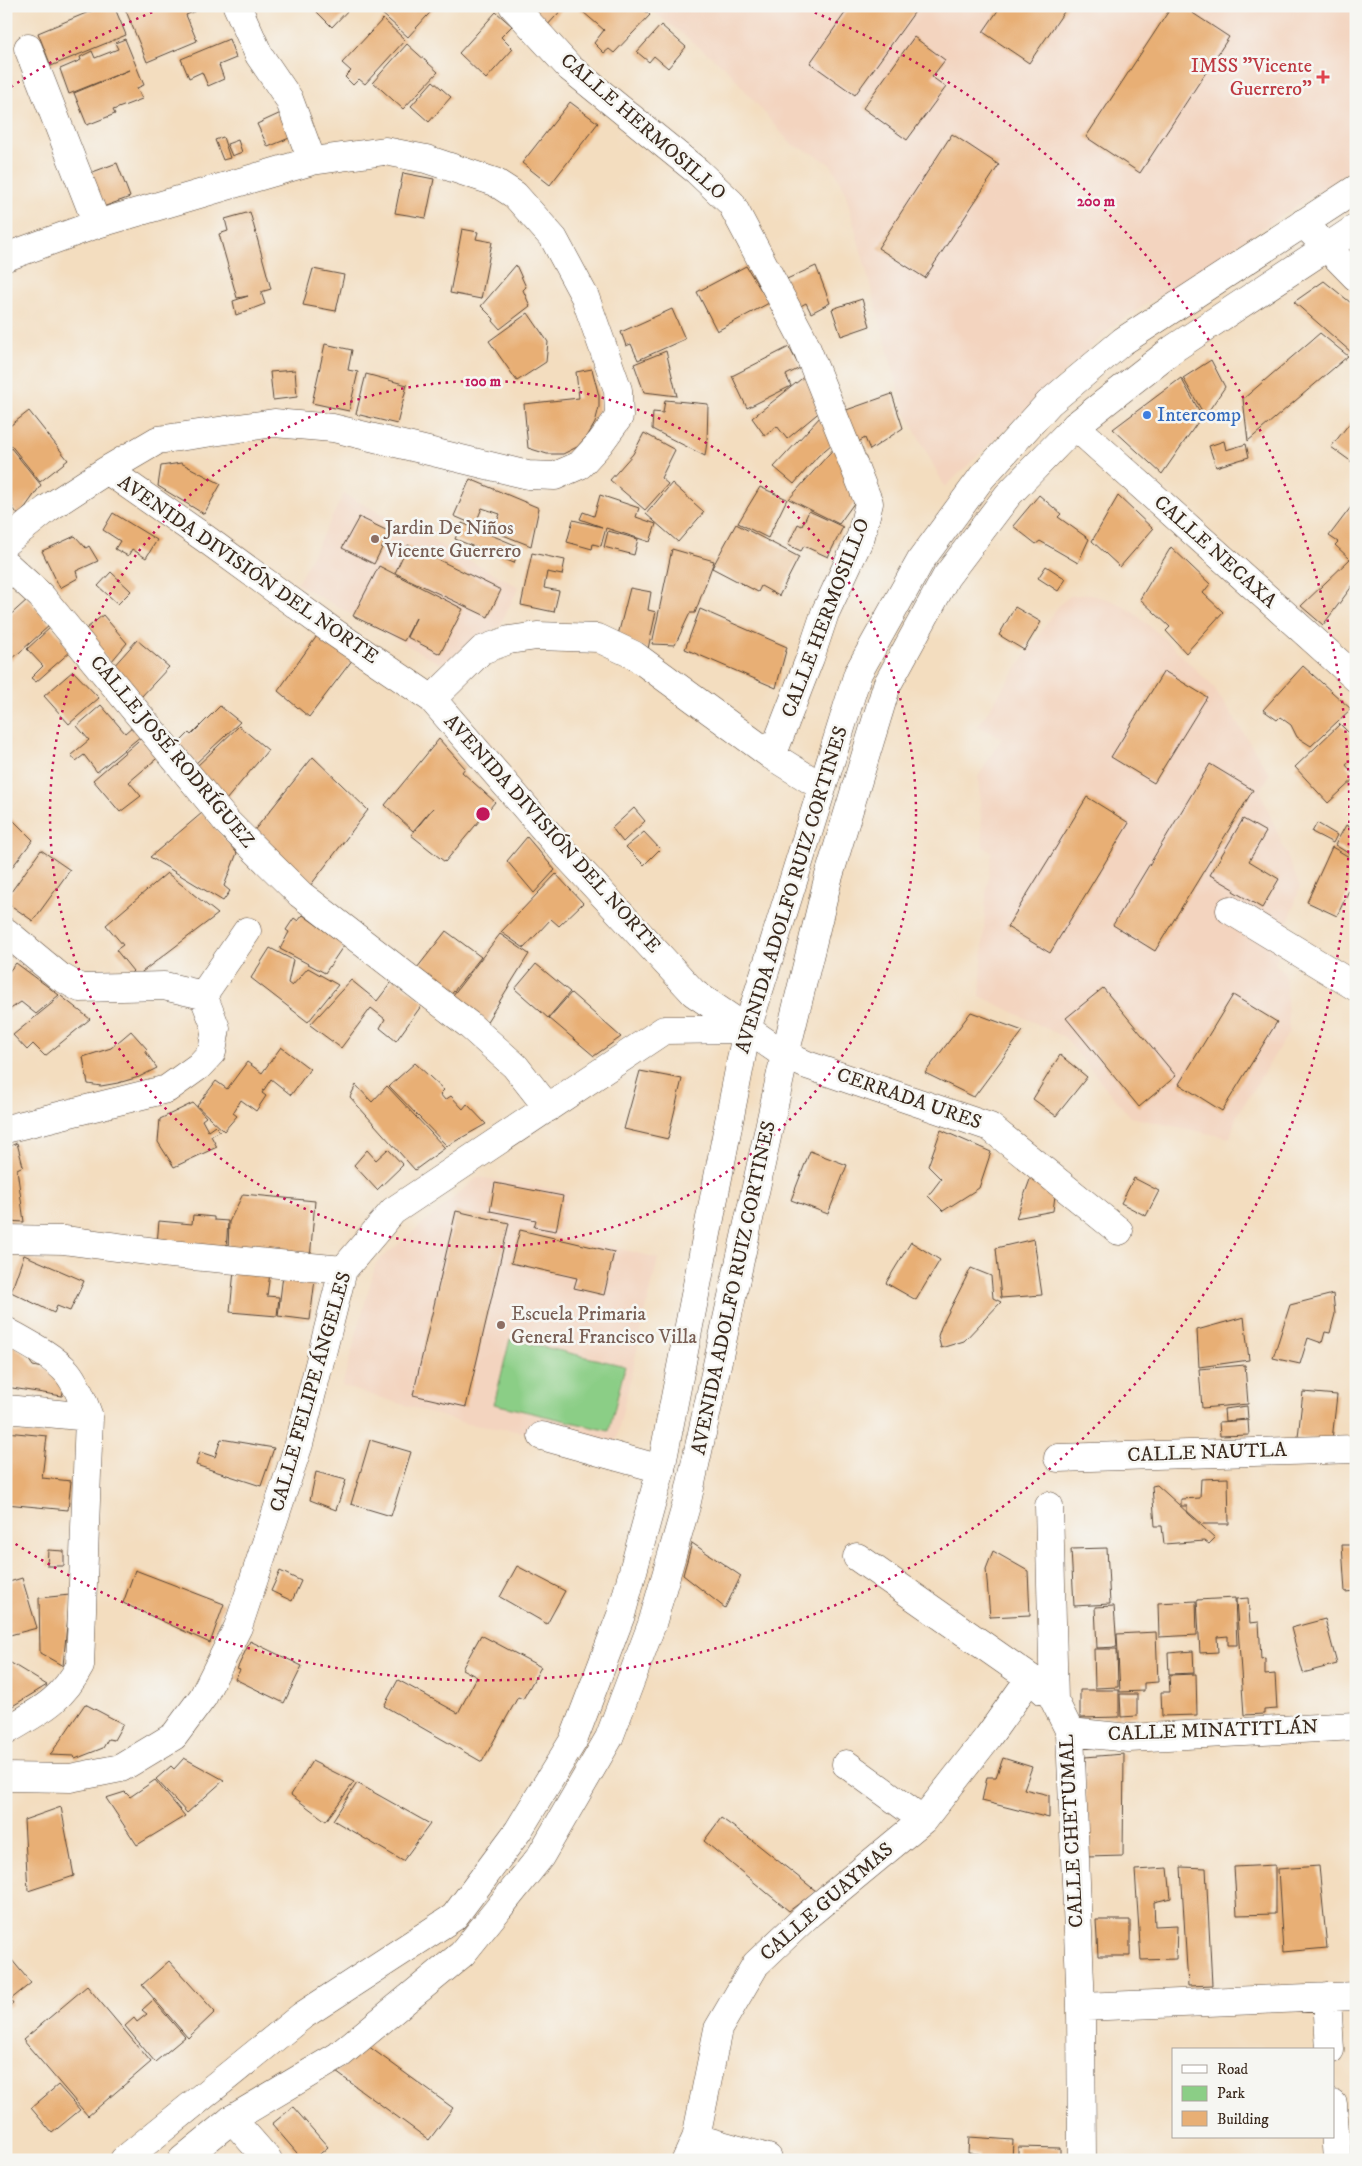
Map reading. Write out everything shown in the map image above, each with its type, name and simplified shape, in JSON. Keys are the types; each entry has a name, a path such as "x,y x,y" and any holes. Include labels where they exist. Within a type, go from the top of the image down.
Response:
{"street":[{"path":"237,6 259,55 289,99 312,160"},
{"name":"CALLE HERMOSILLO","path":"513,6 570,68 697,171 731,203 802,337 869,503 861,536 825,613 810,658 772,756"},
{"path":"28,48 97,224"},
{"name":"AVENIDA DIVISIÓN DEL NORTE","path":"6,257 97,224 312,160 385,151 426,159 465,171 495,182 515,195 554,239 585,297 618,390 619,417 600,443 580,465 555,476 528,475 333,428 274,423 158,440 107,470 432,700 569,858 694,993 785,1055"},
{"name":"AVENIDA ADOLFO RUIZ CORTINES","path":"124,2160 302,2016 454,1917 518,1831 573,1741 621,1615 661,1469 747,1029 858,673 921,560 982,477 1049,403 1123,341 1356,189"},
{"path":"1303,223 1356,278"},
{"name":"AVENIDA ADOLFO RUIZ CORTINES","path":"182,2160 232,2120 338,2056 462,1954 540,1857 609,1738 652,1624 686,1506 785,1055 828,879 886,685 946,577 1008,496 1075,426 1173,350 1356,228"},
{"name":"CALLE NECAXA","path":"1075,426 1356,678"},
{"path":"6,542 47,509 107,470"},
{"name":"CALLE JOSÉ RODRÍGUEZ","path":"6,564 41,596 233,828 300,894 468,1024 515,1066 548,1108"},
{"path":"432,700 482,650 509,640 537,636 598,638 634,655 772,756 822,786"},
{"path":"1230,910 1356,986"},
{"path":"203,995 246,931"},
{"path":"6,932 59,976 80,988 164,986 203,995"},
{"path":"6,1128 167,1089 199,1066 212,1052 216,1028 203,995"},
{"name":"CALLE FELIPE ÁNGELES","path":"6,1777 70,1778 121,1768 174,1736 203,1697 238,1627 293,1462 343,1270 393,1211 664,1030 747,1029"},
{"name":"CERRADA URES","path":"785,1055 807,1065 990,1127 1119,1231"},
{"path":"6,1239 64,1240 171,1254 343,1270"},
{"path":"6,1331 40,1351 67,1372 84,1402 89,1417 80,1666 73,1679 55,1701 6,1731"},
{"path":"6,1409 89,1417"},
{"path":"542,1436 661,1469"},
{"name":"CALLE NAUTLA","path":"1058,1458 1356,1449"},
{"name":"CALLE CHETUMAL","path":"1048,1506 1054,1700 1070,1732 1080,2007 1082,2160"},
{"path":"857,1556 1030,1678 1054,1700"},
{"name":"CALLE GUAYMAS","path":"691,2149 718,2029 756,1964 808,1914 923,1820 988,1737 1030,1678"},
{"name":"CALLE MINATITLÁN","path":"1070,1732 1129,1738 1356,1726"},
{"path":"846,1764 923,1820"},
{"path":"1080,2007 1356,1996"},
{"path":"1327,1997 1330,2048"},
{"path":"232,2120 268,2160"},
{"path":"1334,2123 1336,2160"},
{"path":"691,2149 768,2158"}],"shaded area":[{"path":"646,6 1356,6 1356,167 1113,326 945,487 904,410 844,188 831,165 814,154 791,144 726,68"},
{"name":"Jardin De Niños Vicente Guerrero","path":"344,494 519,587 500,625 441,664 297,584"},
{"path":"1087,594 1111,600 1133,612 1165,639 1215,689 1270,774 1260,791 1300,887 1275,964 1285,972 1289,1032 1236,1117 1230,1138 1130,1117 1064,1037 980,996 986,893 992,852 983,847 978,777 1002,738 978,726 1059,605 1070,596"},
{"name":"Escuela Primaria General Francisco Villa","path":"478,1177 569,1192 559,1234 658,1258 615,1445 467,1424 342,1386 376,1263"}],"green space":[{"path":"510,1339 625,1366 609,1431 494,1404"}],"building":[{"path":"103,6 114,6 126,35 51,66 38,33"},
{"path":"124,6 207,6 186,15 197,41 147,62"},
{"path":"311,6 352,6 332,27"},
{"path":"383,6 436,6 408,37 379,11"},
{"path":"522,6 565,6 545,28"},
{"path":"576,6 640,6 650,15 614,53 609,49 604,53 594,43 604,30"},
{"path":"850,6 919,6 855,95 810,63"},
{"path":"1001,6 1068,6 1029,63 983,32"},
{"path":"1172,6 1182,6 1229,37 1140,173 1086,137"},
{"path":"496,12 512,26 501,37 513,49 486,79 459,53"},
{"path":"383,19 405,40 365,84 359,79 353,85 345,77 351,71 342,63"},
{"path":"661,25 686,47 668,68 654,56 649,62 637,52"},
{"path":"914,37 945,60 932,77 946,87 907,140 863,108"},
{"path":"125,39 144,85 137,88 142,99 113,110 115,114 87,125 74,93 129,70 69,94 60,69 81,60 80,57 92,51 95,58 118,49 115,43"},
{"path":"229,39 236,58 219,65 224,79 208,86 202,72 189,78 181,59"},
{"path":"407,44 438,72 403,109 373,82"},
{"path":"433,81 451,97 429,122 411,106"},
{"path":"570,102 598,123 550,185 522,163"},
{"path":"283,112 294,136 268,147 257,124"},
{"path":"952,134 999,165 925,278 878,248"},
{"path":"223,137 230,158 223,160 215,140"},
{"path":"238,140 242,152 232,156 227,144"},
{"path":"117,163 130,197 95,210 82,176"},
{"path":"403,173 434,179 426,218 395,213"},
{"path":"250,212 271,289 261,292 265,304 236,315 233,301 248,296 237,298 219,234 228,231 225,219"},
{"path":"462,229 478,232 476,239 492,242 481,299 450,293"},
{"path":"516,265 526,287 523,290 530,306 500,329 493,321 494,319 481,306"},
{"path":"746,266 769,303 717,331 697,292"},
{"path":"816,266 830,303 811,313 806,303 797,308 780,282"},
{"path":"313,269 344,275 336,311 303,305"},
{"path":"1324,281 1356,307 1356,347 1351,352 1294,302"},
{"path":"862,299 870,326 841,336 832,309"},
{"path":"672,309 685,339 638,360 631,344 626,346 621,332"},
{"path":"528,313 548,342 546,362 517,381 489,341"},
{"path":"1320,333 1348,356 1248,441 1243,399"},
{"path":"325,344 352,350 348,370 358,372 349,411 312,403"},
{"path":"789,347 800,368 786,375 791,386 747,408 732,376"},
{"path":"666,351 677,396 644,392 634,364"},
{"path":"1211,360 1225,387 1205,416 1183,378"},
{"path":"592,369 599,396 599,407 595,423 588,435 577,447 563,454 547,454 528,448 524,404 579,398 576,372"},
{"path":"295,370 297,397 273,400 270,372"},
{"path":"366,374 407,385 397,424 356,414"},
{"path":"805,376 822,410 787,439 777,426 765,436 752,418"},
{"path":"1181,378 1202,416 1162,474 1113,429"},
{"path":"892,394 903,428 870,450 865,438 850,447 838,413"},
{"path":"665,400 708,404 705,456 652,429 653,412 663,413"},
{"path":"29,411 68,460 40,482 6,439 6,429"},
{"path":"1356,415 1356,465 1331,447"},
{"path":"821,416 832,444 818,456 794,484 774,467"},
{"path":"644,433 675,450 661,478 668,484 645,510 610,480 633,454"},
{"path":"1224,441 1226,450 1246,444 1249,457 1216,467 1209,446"},
{"path":"6,442 41,485 19,516 10,504 6,507"},
{"path":"836,446 857,499 839,524 789,499"},
{"path":"181,463 221,484 204,514 158,486 161,466"},
{"path":"470,479 539,508 531,546 493,531 500,514 482,508 475,525 454,516"},
{"path":"672,483 704,512 678,542 646,514"},
{"path":"760,487 787,499 768,538 738,523"},
{"path":"600,495 639,508 636,517 656,524 650,542 606,528 601,546 593,544 592,549 567,542 573,520 602,527 580,519 583,512 594,516"},
{"path":"1039,495 1061,514 1058,517 1089,539 1078,563 1040,541 1036,544 1013,526"},
{"path":"1118,496 1153,529 1120,567 1092,541"},
{"path":"1351,507 1356,510 1356,581 1323,625 1301,606 1350,559 1335,545 1338,542 1329,536"},
{"path":"809,511 843,527 828,557 804,546 801,551 788,545 798,524 802,526"},
{"path":"113,513 157,540 146,558 132,549 128,556 115,549 120,541 103,530"},
{"path":"359,517 390,532 374,564 342,548"},
{"path":"462,523 520,547 514,563 455,539"},
{"path":"736,524 799,557 779,596 761,586 758,592 712,568"},
{"path":"608,531 638,539 634,555 604,547"},
{"path":"75,536 86,548 89,546 98,561 76,571 78,578 60,588 42,551"},
{"path":"408,545 501,590 488,617 395,573"},
{"path":"1171,547 1210,584 1203,593 1223,612 1186,653 1166,631 1170,627 1140,599"},
{"path":"672,549 714,561 695,613 690,613 675,645 652,644"},
{"path":"532,553 565,560 562,575 547,572 544,588 559,591 554,612 521,605"},
{"path":"379,566 463,609 440,654 407,637 416,618 404,641 353,616"},
{"path":"1046,566 1066,579 1058,591 1038,578"},
{"path":"111,572 131,591 118,604 98,586"},
{"path":"630,588 651,592 648,610 656,612 648,649 618,635"},
{"path":"28,599 50,625 11,660 6,655 6,619"},
{"path":"1015,607 1041,622 1024,650 999,635"},
{"path":"700,609 787,647 776,688 685,649"},
{"path":"103,615 127,643 111,662 81,633"},
{"path":"51,627 71,651 36,682 31,678 43,666 27,649"},
{"path":"319,633 353,659 309,717 278,691"},
{"path":"137,640 169,667 141,697 112,668"},
{"path":"1303,666 1351,709 1311,746 1297,737 1291,725 1280,717 1277,720 1263,710"},
{"path":"73,671 99,698 69,724 44,696"},
{"path":"1164,671 1207,697 1154,783 1111,757"},
{"path":"101,705 125,733 133,726 141,736 97,772 84,755 76,761 71,755 89,740 77,726"},
{"path":"220,706 240,722 195,764 178,744 189,733 191,735"},
{"path":"1340,724 1356,740 1356,756 1346,765 1356,777 1328,803 1295,767"},
{"path":"239,726 268,750 226,800 195,768"},
{"path":"145,735 162,754 129,782 141,796 120,812 93,780"},
{"path":"439,739 465,768 462,772 495,802 445,862 411,835 433,808 413,831 385,805"},
{"path":"313,757 368,810 310,886 253,832"},
{"path":"1210,764 1253,790 1155,951 1113,925"},
{"path":"1087,797 1129,823 1050,953 1007,927"},
{"path":"634,808 645,821 623,842 612,828"},
{"path":"6,813 33,840 6,875"},
{"path":"202,813 237,853 224,886 230,891 223,901 150,857"},
{"path":"1243,819 1266,832 1249,861 1279,879 1262,908 1210,875"},
{"path":"1317,823 1337,835 1333,843 1312,832"},
{"path":"1346,825 1356,831 1356,858 1335,845"},
{"path":"644,832 660,849 644,865 626,847"},
{"path":"527,837 555,870 534,893 507,861"},
{"path":"1332,847 1356,861 1356,886 1352,884 1337,916 1307,902"},
{"path":"41,850 70,870 33,921 6,902 6,899"},
{"path":"167,873 218,914 134,978 131,973 133,971 116,950 123,945 106,925"},
{"path":"556,874 583,903 559,926 551,919 524,948 501,932"},
{"path":"303,915 344,945 325,973 280,949 289,932 286,930 294,918 298,921"},
{"path":"446,931 481,957 450,996 417,968"},
{"path":"500,934 529,954 486,1023 453,995"},
{"path":"270,948 293,960 288,983 292,986 308,968 338,985 308,1022 251,978"},
{"path":"16,963 59,995 36,1014 21,1002 6,1012 6,975"},
{"path":"536,964 570,992 548,1018 515,989"},
{"path":"394,979 424,1002 396,1041 380,1028 385,1019 371,1008 341,1048 310,1025 351,980 377,1001"},
{"path":"1103,988 1176,1076 1139,1107 1066,1018"},
{"path":"571,993 621,1037 594,1056 549,1018"},
{"path":"1233,995 1277,1022 1222,1111 1179,1084"},
{"path":"61,996 90,1019 45,1056 33,1044 27,1050 13,1035"},
{"path":"971,1012 1023,1031 974,1097 925,1073"},
{"path":"131,1031 147,1049 145,1051 157,1068 139,1077 118,1083 101,1086 88,1084 83,1057 111,1048"},
{"path":"281,1047 310,1069 291,1095 271,1079 262,1093 266,1096 256,1111 241,1100 233,1113 237,1116 224,1131 197,1106 216,1081 227,1089 247,1062 262,1073"},
{"path":"1060,1055 1087,1077 1056,1116 1033,1099"},
{"path":"415,1063 444,1090 440,1094 445,1100 451,1096 463,1109 467,1104 486,1124 447,1146 389,1086"},
{"path":"640,1071 682,1079 668,1139 624,1129"},
{"path":"356,1085 372,1102 387,1086 445,1148 415,1170 350,1097"},
{"path":"193,1103 206,1117 202,1120 208,1131 215,1126 220,1131 211,1136 217,1147 174,1167 158,1142 160,1119"},
{"path":"941,1130 991,1152 979,1188 943,1211 928,1196 941,1179 928,1166"},
{"path":"17,1143 23,1166 17,1169 24,1222 6,1221 6,1148"},
{"path":"388,1149 403,1165 377,1190 354,1165 367,1150 376,1160"},
{"path":"810,1151 847,1165 828,1214 791,1200"},
{"path":"1032,1174 1056,1188 1053,1211 1016,1218"},
{"path":"1134,1178 1159,1191 1146,1216 1121,1203"},
{"path":"495,1183 563,1196 556,1231 534,1227 536,1220 490,1211"},
{"path":"243,1194 315,1201 310,1259 228,1250 229,1222"},
{"path":"456,1211 509,1223 466,1407 413,1395"},
{"path":"193,1215 214,1217 214,1220 228,1221 226,1250 157,1244 159,1221 192,1224"},
{"path":"520,1230 614,1252 604,1295 574,1288 577,1278 511,1263"},
{"path":"1353,1236 1356,1236 1356,1265 1354,1265"},
{"path":"1034,1239 1042,1295 1001,1298 996,1248"},
{"path":"911,1242 940,1260 916,1300 886,1283"},
{"path":"24,1255 84,1281 70,1311 57,1306 54,1313 11,1292"},
{"path":"971,1268 991,1276 993,1298 1001,1302 964,1341 941,1348 938,1336 941,1327"},
{"path":"234,1270 270,1273 267,1296 279,1297 277,1316 230,1312"},
{"path":"283,1275 315,1279 310,1320 278,1316"},
{"path":"1333,1294 1335,1314 1330,1333 1325,1332 1322,1343 1308,1338 1300,1364 1273,1358 1290,1305"},
{"path":"1244,1317 1249,1360 1199,1367 1197,1330"},
{"path":"6,1339 26,1356 33,1366 51,1370 65,1385 62,1396 6,1387"},
{"path":"1245,1365 1248,1404 1202,1408 1199,1369"},
{"path":"1303,1392 1337,1395 1332,1440 1298,1437"},
{"path":"1247,1406 1248,1419 1225,1421 1224,1409"},
{"path":"1248,1420 1249,1435 1220,1436 1219,1422"},
{"path":"6,1432 47,1436 42,1478 71,1481 68,1510 6,1504"},
{"path":"221,1439 274,1448 261,1486 196,1465 200,1452 215,1457"},
{"path":"370,1440 411,1452 391,1516 351,1504"},
{"path":"316,1472 346,1480 336,1510 310,1500"},
{"path":"1228,1478 1229,1524 1202,1524 1187,1511 1187,1506 1181,1506 1181,1499 1200,1498 1201,1479"},
{"path":"1157,1485 1215,1538 1209,1544 1205,1541 1164,1544 1162,1526 1155,1526 1152,1486"},
{"path":"692,1543 741,1576 725,1608 683,1575"},
{"path":"1342,1545 1356,1545 1356,1591 1345,1592"},
{"path":"1107,1548 1110,1604 1074,1606 1071,1549"},
{"path":"48,1550 64,1551 64,1566 47,1566"},
{"path":"993,1551 1028,1571 1030,1615 990,1617 986,1569"},
{"path":"517,1566 565,1591 547,1624 500,1597"},
{"path":"135,1570 224,1604 210,1643 123,1603"},
{"path":"280,1571 301,1581 292,1601 271,1591"},
{"path":"22,1578 37,1628 6,1636 6,1583"},
{"path":"70,1595 63,1666 40,1653 39,1598"},
{"path":"1235,1598 1237,1645 1228,1645 1228,1636 1217,1637 1218,1652 1200,1653 1197,1600"},
{"path":"1248,1598 1250,1623 1259,1622 1261,1659 1265,1658 1265,1675 1275,1674 1277,1709 1264,1710 1264,1714 1244,1715 1236,1599"},
{"path":"1196,1601 1197,1635 1159,1637 1158,1603"},
{"path":"1114,1606 1117,1647 1097,1648 1095,1607"},
{"path":"1325,1619 1337,1664 1303,1673 1291,1628"},
{"path":"1156,1632 1158,1682 1144,1683 1144,1691 1120,1692 1117,1634"},
{"path":"481,1635 541,1667 523,1699 518,1697 482,1762 384,1706 398,1680 458,1713 477,1677 462,1669"},
{"path":"250,1641 302,1666 284,1703 235,1679 240,1670 237,1669"},
{"path":"1094,1649 1117,1649 1118,1687 1095,1688"},
{"path":"1193,1651 1194,1673 1169,1674 1168,1653"},
{"path":"6,1660 47,1685 6,1710"},
{"path":"1196,1674 1197,1715 1162,1716 1161,1692 1170,1692 1169,1675"},
{"path":"1080,1690 1119,1690 1119,1717 1080,1718"},
{"path":"1120,1694 1137,1694 1137,1716 1121,1717"},
{"path":"85,1704 123,1724 114,1740 108,1739 103,1748 75,1759 74,1756 50,1755"},
{"path":"1124,1754 1123,1856 1087,1857 1085,1757"},
{"path":"184,1758 224,1780 187,1813 156,1779 171,1766 174,1769"},
{"path":"1003,1758 1032,1767 1024,1789 1049,1795 1049,1818 982,1801 987,1777 996,1777"},
{"path":"312,1761 354,1782 326,1821 291,1795"},
{"path":"155,1780 185,1816 137,1845 106,1798 125,1792 130,1797"},
{"path":"357,1783 430,1824 403,1861 333,1820"},
{"path":"61,1807 74,1876 28,1891 24,1820"},
{"path":"721,1818 816,1891 789,1911 704,1841"},
{"path":"1275,1865 1275,1914 1237,1915 1234,1867"},
{"path":"1319,1866 1327,1948 1283,1952 1278,1869"},
{"path":"1181,1867 1206,1868 1212,1985 1188,1986"},
{"path":"1168,1868 1171,1898 1154,1902 1155,1926 1177,1925 1176,1959 1141,1960 1135,1870"},
{"path":"1096,1920 1130,1920 1130,1956 1098,1956"},
{"path":"6,1953 31,1983 10,2000 13,2004 6,2009"},
{"path":"169,1961 215,2012 188,2038 142,1985"},
{"path":"87,1986 151,2062 88,2116 23,2040"},
{"path":"153,2000 185,2037 155,2062 125,2026 134,2018 137,2022 147,2014 142,2010"},
{"path":"368,2046 453,2108 429,2140 336,2072"},
{"path":"58,2085 80,2110 52,2133 31,2108"},
{"path":"293,2107 328,2147 313,2160 303,2160 272,2124"},
{"path":"969,2137 1013,2140 1012,2160 978,2160 979,2154 968,2153"},
{"path":"1018,2147 1060,2148 1060,2160 1014,2160 1014,2157 1018,2157"}],"place":[{"name":"IMSS \"Vicente Guerrero\"","path":"1323,77"},
{"name":"Intercomp","path":"1147,415"},
{"name":"Jardin De Niños Vicente Guerrero","path":"375,539"},
{"name":"Escuela Primaria General Francisco Villa","path":"501,1325"}]}
